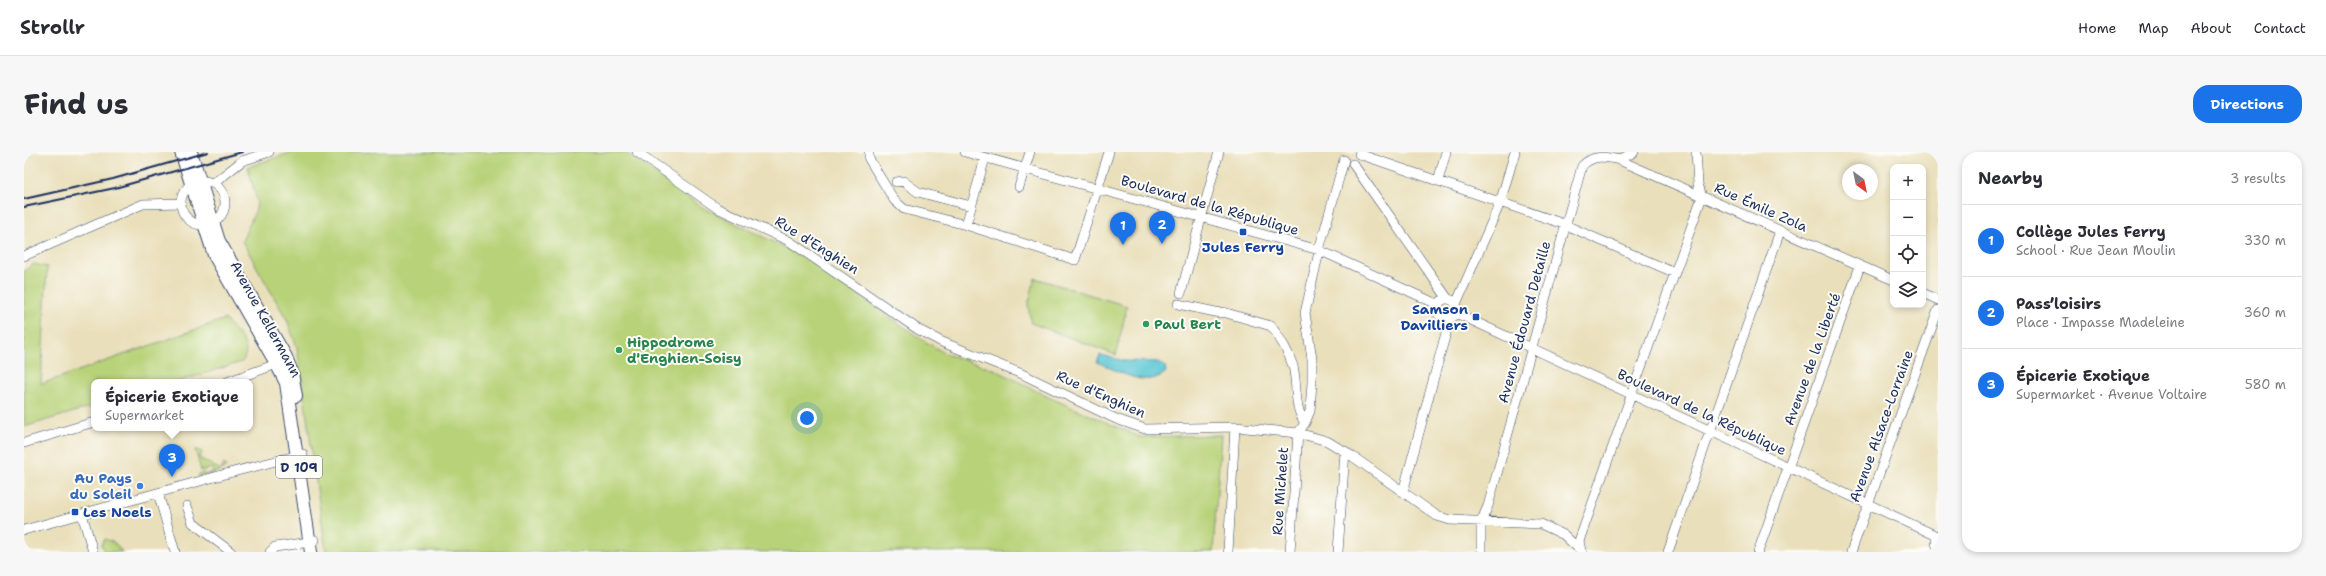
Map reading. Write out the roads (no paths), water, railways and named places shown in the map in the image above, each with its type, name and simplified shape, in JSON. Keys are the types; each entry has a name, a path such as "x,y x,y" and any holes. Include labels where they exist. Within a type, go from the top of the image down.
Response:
{"main road":[{"name":"Avenue Kellermann","path":"181,152 201,183"},
{"name":"Avenue Kellermann","path":"191,152 201,183 209,224 293,380 300,455 313,546"}],"street":[{"path":"242,161 223,185 222,192 225,202 224,210 209,224 191,222 186,217 181,203 183,194 201,183 218,180 242,161 269,152"},
{"name":"Rue d'Enghien","path":"637,152 717,208 795,245 919,330 942,342 1022,374 1116,419 1145,429 1235,427 1298,433 1327,441 1346,451 1437,516 1450,520 1537,523 1564,535 1582,552"},
{"path":"869,152 868,159 894,200 904,210 966,225 1042,251 1075,260 1109,152"},
{"name":"Boulevard de la République","path":"966,152 1319,250 1438,305 1438,311 1441,316 1453,309 1532,349 1938,535"},
{"path":"1020,187 1030,152"},
{"path":"1181,293 1219,152"},
{"path":"1438,181 1446,152"},
{"path":"1403,492 1453,309 1500,203 1515,152"},
{"path":"1619,160 1634,152"},
{"path":"1582,552 1579,541 1702,196 1698,184 1696,152"},
{"path":"1353,164 1357,161 1358,153 1372,155 1438,181 1565,224 1675,273"},
{"path":"1344,156 1347,163 1353,164 1453,309"},
{"path":"1298,433 1306,422 1310,411 1312,359 1305,312 1319,250 1344,156"},
{"name":"Avenue Édouard Detaille","path":"1481,552 1481,522 1532,349 1582,166 1592,158 1600,157 1619,160"},
{"path":"966,225 985,158"},
{"name":"Rue Émile Zola","path":"1619,160 1890,279"},
{"path":"896,182 903,181 918,192 971,206"},
{"path":"201,183 222,192"},
{"path":"24,256 143,204 181,203"},
{"path":"1668,552 1780,231"},
{"name":"Avenue de la Liberté","path":"1758,552 1860,266"},
{"path":"1926,294 1938,300"},
{"path":"1178,304 1220,313 1223,312 1271,326 1288,350 1296,384 1297,407 1306,422"},
{"path":"1438,305 1453,309"},
{"name":"Avenue Alsace-Lorraine","path":"1851,552 1938,310"},
{"path":"235,379 282,362"},
{"path":"24,443 91,423"},
{"path":"1228,552 1235,427"},
{"name":"Rue Michelet","path":"1290,552 1298,433"},
{"path":"1338,552 1346,451"},
{"path":"24,530 300,455"},
{"path":"158,493 175,552"},
{"path":"187,506 192,523 231,552"},
{"path":"82,514 93,552"},
{"path":"1564,535 1576,538 1582,534"},
{"path":"1938,535 1936,543 1938,550"},
{"path":"270,552 275,546 313,546"}],"water":[{"path":"1100,355 1125,361 1158,362 1165,366 1166,372 1158,377 1150,379 1132,377 1097,362"}],"railway":[{"path":"24,199 113,179 208,152"},
{"path":"24,207 115,188 242,152"}],"place":[{"name":"Jules Ferry","path":"1243,232"},
{"name":"Pass’loisirs","path":"1162,244"},
{"name":"Collège Jules Ferry","path":"1123,245"},
{"name":"Samson Davilliers","path":"1476,317"},
{"name":"Paul Bert","path":"1146,324"},
{"name":"Hippodrome d'Enghien-Soisy","path":"619,350"},
{"name":"Épicerie Exotique","path":"172,477"},
{"name":"Au Pays du Soleil","path":"140,486"},
{"name":"Les Noels","path":"75,512"}]}
